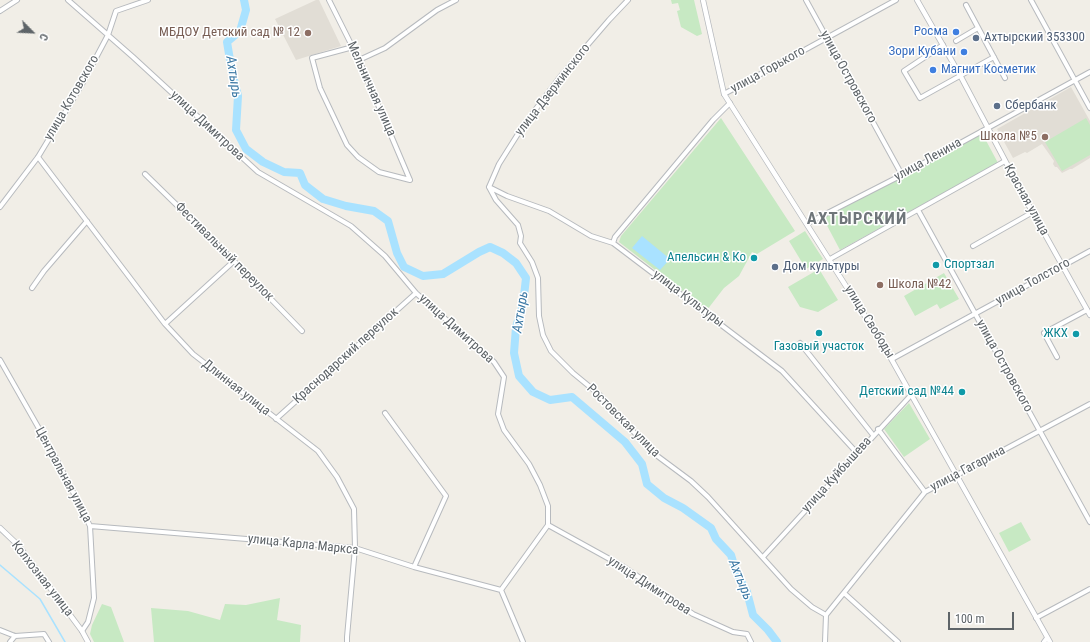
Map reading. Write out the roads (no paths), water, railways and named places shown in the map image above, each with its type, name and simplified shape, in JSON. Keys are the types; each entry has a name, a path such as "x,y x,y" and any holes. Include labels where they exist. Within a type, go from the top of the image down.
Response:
{"street":[{"path":"8,0 12,3"},
{"path":"0,11 17,0"},
{"name":"улица Димитрова","path":"68,0 258,172 351,226 385,256 416,293 494,362 504,377 498,414 504,430 529,464 540,485 548,506 548,525 624,567 693,614 733,632 747,634 751,642"},
{"name":"улица Котовского","path":"0,207 38,157 81,86 108,35 116,11 148,0"},
{"name":"Мельничная улица","path":"329,0 353,46 410,180 379,172 358,157 347,145 320,88 312,58 353,46"},
{"path":"359,60 385,48 437,10 456,0"},
{"name":"улица Дзержинского","path":"489,187 499,164 523,126 560,77 628,0"},
{"name":"улица Свободы","path":"702,0 724,94 808,224 892,359 1036,618 1047,641"},
{"name":"улица Островского","path":"806,0 902,175"},
{"name":"улица Горького","path":"724,94 896,0"},
{"name":"Красная улица","path":"917,0 960,75 1005,161 1090,315"},
{"path":"1031,0 1090,108"},
{"path":"966,5 1005,78"},
{"path":"956,41 978,28"},
{"path":"943,45 904,71 920,98 994,57"},
{"name":"улица Ленина","path":"808,224 902,175 1090,72"},
{"name":"улица Горького","path":"613,243 615,237 620,231 713,120 730,103"},
{"name":"Длинная улица","path":"38,157 165,324 193,354 318,451 337,477 354,509 355,548 346,637 347,642"},
{"path":"830,259 1005,161"},
{"name":"Фестивальный переулок","path":"145,174 302,330"},
{"name":"улица Культуры","path":"489,187 507,196 549,211 591,236 613,243 782,371 857,453"},
{"name":"Ростовская улица","path":"489,187 496,200 518,225 521,236 520,243 532,262 538,278 540,316 543,335 551,351 573,373 601,396 652,452 691,481 708,497 791,589 812,607 826,615"},
{"name":"улица Островского","path":"918,210 1090,522"},
{"path":"973,246 1033,212"},
{"path":"32,288 44,271 87,221"},
{"name":"улица Толстого","path":"892,359 1090,251"},
{"path":"165,324 234,261"},
{"name":"Краснодарский переулок","path":"276,419 416,293"},
{"path":"1057,357 1044,333 1087,310"},
{"path":"800,343 873,435"},
{"name":"Центральная улица","path":"0,360 58,462 90,526 94,598 88,622 82,631"},
{"name":"улица Куйбышева","path":"763,557 878,429 912,394"},
{"name":"улица Гагарина","path":"826,615 924,492 1040,432 1090,404"},
{"path":"385,413 446,496 414,567"},
{"path":"878,429 924,492"},
{"path":"523,642 501,590 548,525"},
{"name":"улица Карла Маркса","path":"90,526 355,548 414,567 501,590"},
{"name":"Колхозная улица","path":"0,528 19,546 82,631"},
{"path":"1036,618 1090,589"},
{"path":"844,593 898,642"},
{"path":"825,642 826,615"},
{"path":"0,630 15,636 44,634 49,642"},
{"path":"82,631 88,642"},
{"path":"10,642 15,636"}],"water":[{"path":"642,236 670,259 660,270 632,248"}],"waterway":[{"name":"Ахтырь","path":"244,0 246,10 240,31 227,42 238,96 236,130 246,149 263,162 284,172 300,173 305,185 323,199 346,206 374,211 388,221 397,253 404,267 423,276 443,274 490,247 503,253 516,263 526,278 523,305 516,327 514,353 519,376 533,392 550,400 572,397 625,442 642,464 647,484 664,498 683,508 711,528 716,539 731,555 736,572 747,592 753,615 768,630 777,642"},
{"path":"0,565 40,599 65,642"}],"place":[{"name":"Росма","path":"956,32"},
{"name":"МБДОУ Детский сад № 12","path":"308,33"},
{"name":"Ахтырский 353300","path":"976,38"},
{"name":"Зори Кубани","path":"964,52"},
{"name":"Магнит Косметик","path":"933,70"},
{"name":"Сбербанк","path":"997,106"},
{"name":"Школа №5","path":"1045,137"},
{"name":"Апельсин & Ко","path":"754,258"},
{"name":"Спортзал","path":"936,265"},
{"name":"Дом культуры","path":"775,267"},
{"name":"Школа №42","path":"880,285"},
{"name":"Газовый участок","path":"819,333"},
{"name":"ЖКХ","path":"1076,334"},
{"name":"Детский сад №44","path":"962,392"}],"district":[{"name":"АХТЫРСКИЙ","path":"857,220"}]}
